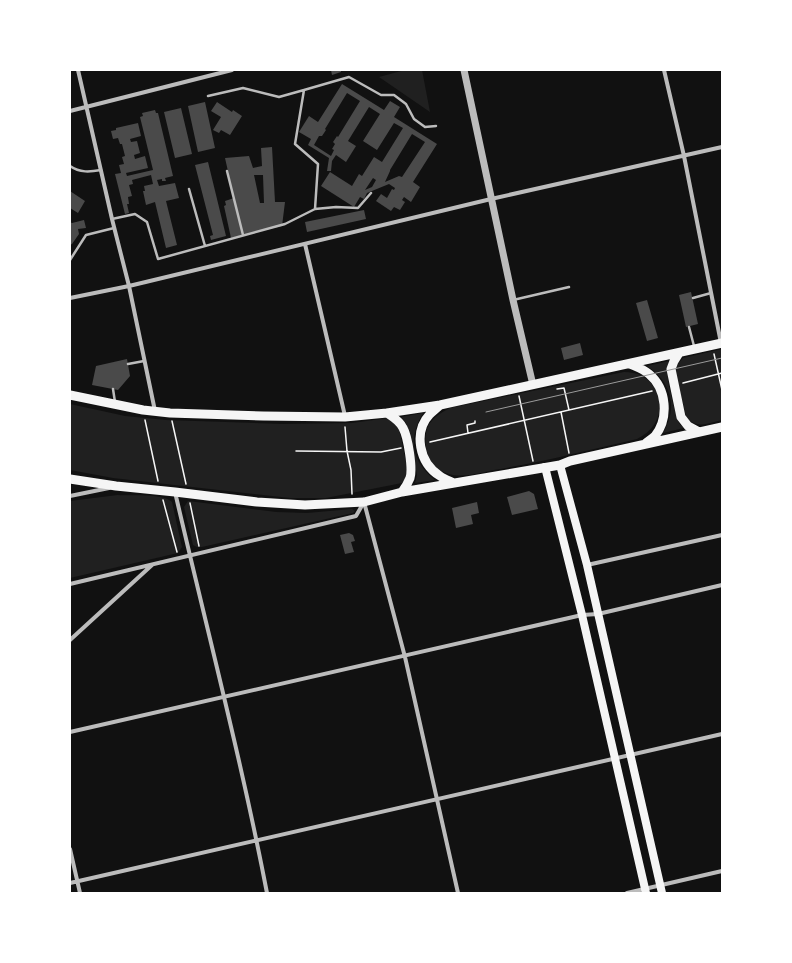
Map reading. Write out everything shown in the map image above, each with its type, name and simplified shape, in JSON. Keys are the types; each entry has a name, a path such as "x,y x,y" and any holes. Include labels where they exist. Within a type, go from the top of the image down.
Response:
{"highway":[{"path":"70,395 170,414 345,417 387,413 440,405 719,344"},
{"path":"679,353 671,369 681,417 688,426 699,432"},
{"path":"630,364 650,374 661,389 663,397 665,410 662,424 654,436 644,445"},
{"path":"440,405 430,414 423,425 420,434 420,444 428,466 439,476 454,483"},
{"path":"387,413 397,420 404,428 408,446 411,471 410,479 402,492"},
{"path":"70,479 116,486 257,502 305,505 364,502 402,492 560,465 570,461 722,427"}],"main road":[{"path":"560,465 588,565 661,889"},
{"path":"545,467 582,615 645,891"}],"street":[{"path":"78,70 114,228 129,286 155,412"},
{"path":"70,111 232,70"},
{"path":"464,70 513,300 533,385"},
{"path":"664,70 684,156 711,293 719,344"},
{"path":"70,298 129,286 491,199 722,148"},
{"path":"305,244 345,417"},
{"path":"70,496 116,486"},
{"path":"175,492 257,840 267,893"},
{"path":"70,584 356,516 364,502"},
{"path":"364,502 405,657 458,893"},
{"path":"588,565 722,535"},
{"path":"70,640 154,563"},
{"path":"70,732 405,657 582,615 598,614 722,585"},
{"path":"70,883 722,734"},
{"path":"70,849 80,893"},
{"path":"627,893 661,889 722,871"}],"lane":[{"path":"208,96 242,88 279,97 349,77 381,95 394,95 406,104 414,119 425,127 436,126"},
{"path":"304,90 294,144 318,164 315,209"},
{"path":"70,166 75,170 83,172 101,170"},
{"path":"227,171 243,235"},
{"path":"189,189 204,246"},
{"path":"112,219 135,214 147,222 158,259 285,224 315,209 336,207 358,208 371,193"},
{"path":"70,260 86,235 114,228"},
{"path":"513,300 569,287"},
{"path":"693,298 711,293"},
{"path":"689,327 695,350"},
{"path":"128,364 144,361"},
{"path":"113,389 115,404"}],"path":[{"path":"719,344 719,374 722,390"},
{"path":"674,386 722,373"},
{"path":"552,380 554,390 564,388 570,410"},
{"path":"517,388 534,469"},
{"path":"420,444 661,389"},
{"path":"560,412 570,461"},
{"path":"170,414 200,552"},
{"path":"345,417 347,451 351,470 352,502"},
{"path":"468,433 467,424 475,423 475,421"},
{"path":"296,450 381,452 408,446"}],"shaded area":[{"path":"405,70 422,70 430,112 379,77"},
{"path":"722,349 722,420 707,424 694,423 686,416 675,371 676,366 683,358"},
{"path":"669,361 668,374 670,389 677,418 679,423 684,428 663,433 668,424 670,414 670,396 662,380 647,366"},
{"path":"624,372 638,374 651,383 659,400 660,409 658,418 646,434 637,439 548,460 466,475 454,475 443,472 433,464 427,452 425,439 429,424 442,412 450,408"},
{"path":"70,404 125,416 166,420 282,424 352,423 388,418 398,425 409,475 402,483 326,498 290,498 113,478 70,470"},
{"path":"423,413 415,431 414,449 421,465 435,480 415,483 417,475 412,448 406,423 401,417"},
{"path":"118,495 154,496 167,499 172,502 182,547 178,553 70,578 70,501"},
{"path":"188,501 276,512 307,513 352,509 355,511 353,513 197,547 193,545 184,507"}],"building":[{"path":"331,70 341,70 341,72 332,75"},
{"path":"342,84 384,110 390,101 400,107 394,117 437,144 413,182 420,187 411,202 404,197 402,200 405,202 400,210 394,207 391,211 376,201 381,194 387,198 392,189 394,190 395,188 389,184 367,193 364,199 360,197 354,207 321,186 330,172 352,186 359,174 362,176 374,157 382,162 403,128 394,123 377,150 363,141 380,114 369,107 348,141 356,146 346,162 336,155 332,161 331,171 327,171 329,158 308,145 311,139 299,132 309,116 318,122","holes":["347,93 360,101 338,137 337,136 333,142 335,144 332,149 334,150 331,156 314,145 319,136 322,136 326,130 325,129","412,134 425,142 402,177 399,176 385,182 390,170","373,178 376,180 372,187 365,190"]},
{"path":"205,102 215,148 198,152 188,106"},
{"path":"217,102 232,112 233,110 242,116 230,135 221,130 219,133 213,130 221,117 211,111"},
{"path":"181,108 192,154 175,158 164,112"},
{"path":"155,110 156,113 158,113 173,176 165,178 166,181 162,181 162,179 157,180 159,186 175,183 179,198 166,201 177,245 166,248 155,202 146,205 143,191 145,191 144,186 153,184 151,175 132,180 133,184 129,185 132,196 128,197 129,204 127,204 129,213 125,214 115,174 121,173 119,165 124,164 122,157 125,156 122,144 120,144 118,138 113,139 111,131 116,130 116,128 138,123 141,136 130,139 131,142 137,141 140,153 134,155 135,159 145,156 148,168 126,173 127,176 153,170 140,117 143,116 142,113"},
{"path":"272,147 275,202 285,202 282,226 231,238 224,206 226,205 225,201 234,198 225,158 249,156 253,168 262,166 261,148","holes":["254,175 263,175 264,203 260,203"]},
{"path":"208,162 226,236 211,240 210,236 213,235 195,165"},
{"path":"70,191 85,201 78,213 70,208"},
{"path":"364,210 366,219 307,232 305,222"},
{"path":"84,220 86,228 78,229 79,234 70,245 70,222 72,223"},
{"path":"691,292 698,324 686,327 679,295"},
{"path":"647,300 658,338 647,341 636,303"},
{"path":"580,343 583,355 564,360 561,348"},
{"path":"127,359 130,376 118,390 92,385 96,366"},
{"path":"529,491 534,494 538,509 512,515 507,497"},
{"path":"477,502 479,513 471,515 473,524 456,528 452,508"},
{"path":"349,533 353,535 355,541 351,542 354,552 345,554 340,535"}],"tram line":[{"path":"486,412 722,358"}]}
